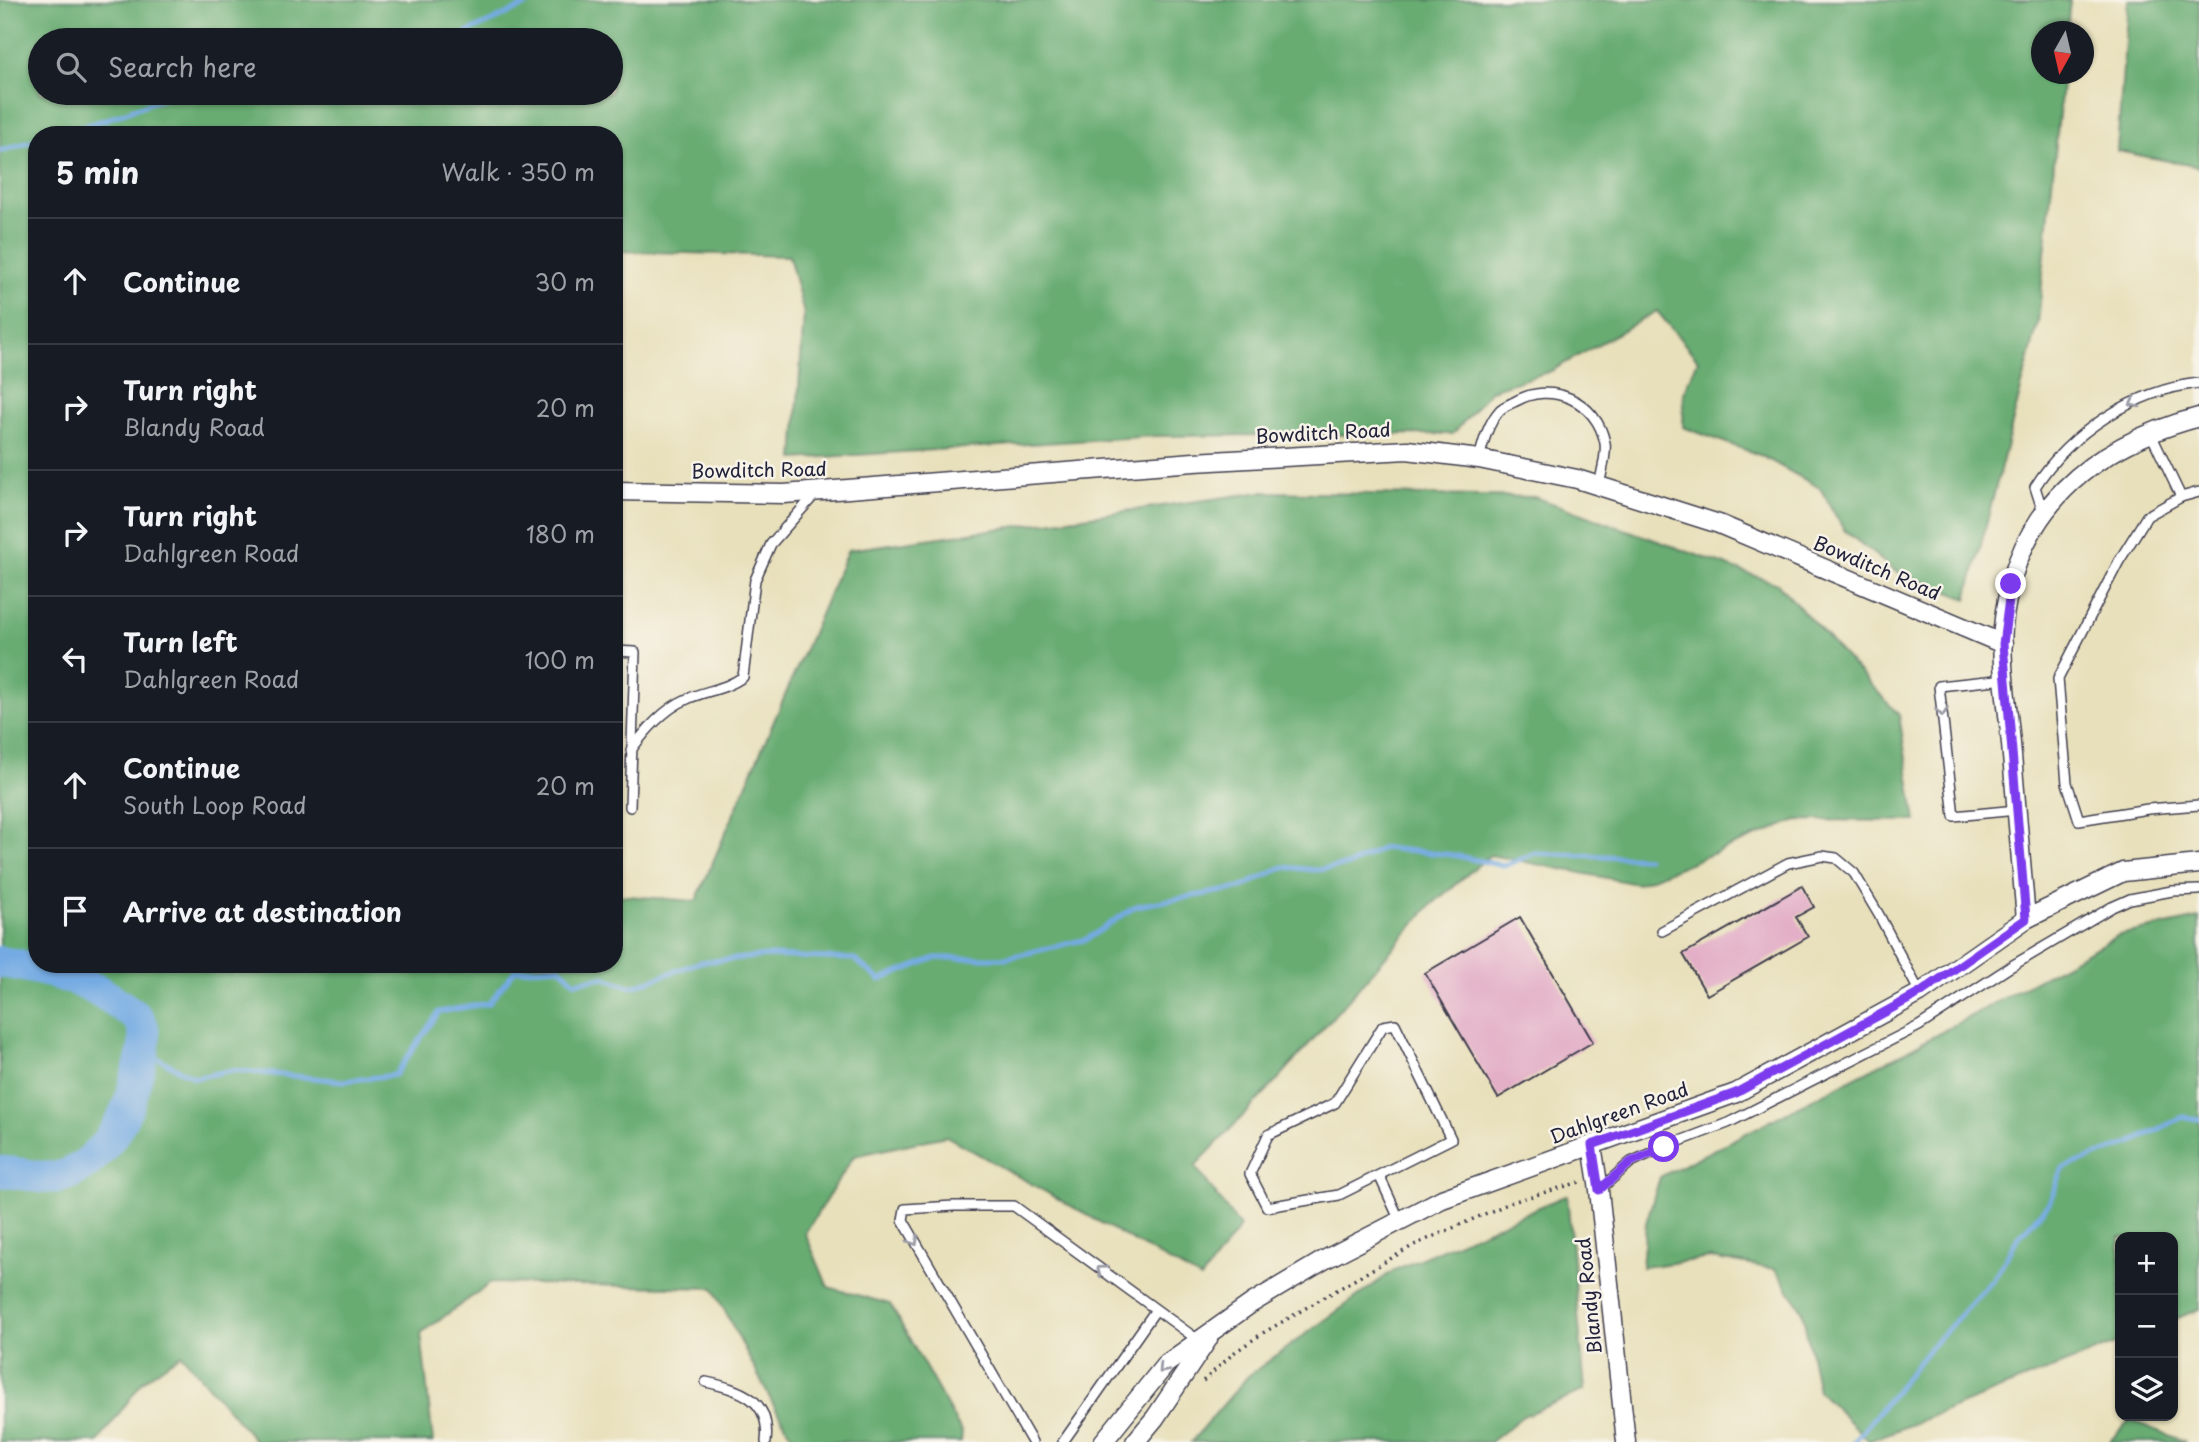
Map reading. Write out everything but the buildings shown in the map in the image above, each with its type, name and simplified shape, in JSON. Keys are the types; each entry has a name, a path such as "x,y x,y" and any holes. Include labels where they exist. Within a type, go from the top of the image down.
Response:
{"street":[{"path":"2026,919 2003,644 2007,598 2015,570 2025,545 2044,515 2084,470 2150,432 2199,417"},
{"name":"Bowditch Road","path":"623,491 784,494 1194,462 1407,450 1479,459 1577,479 1719,524 2003,644"},
{"name":"Dahlgreen Road","path":"1103,1442 1166,1364 1252,1303 1324,1260 1442,1199 1736,1093 1920,993 2026,919 2123,872 2199,864"},
{"name":"Blandy Road","path":"1592,1145 1626,1442"},
{"name":"Dahlgreen Road","path":"1135,1442 1155,1418 1216,1327"}],"lane":[{"path":"2044,515 2035,487 2064,450 2103,419 2140,399 2184,384 2199,383"},
{"path":"1479,459 1485,436 1500,409 1525,395 1553,393 1578,401 1597,419 1605,446 1599,486"},
{"path":"2150,432 2181,497"},
{"path":"631,750 650,725 686,699 728,687 743,677 755,580 771,544 818,491"},
{"path":"2199,492 2181,497 2147,516 2119,561 2058,679 2067,783 2079,820 2148,809 2199,805"},
{"path":"623,651 635,652 630,807"},
{"path":"2006,679 1939,687 1954,816 2017,810"},
{"path":"1662,931 1788,863 1822,856 1836,858 1854,873 1880,915 1920,993"},
{"path":"1598,1184 1631,1162 1728,1123 1919,1026 2010,967 2112,907 2130,899 2172,891 2199,890"},
{"path":"1395,1024 1451,1139 1379,1174 1339,1195 1267,1208 1250,1174 1268,1135 1335,1103 1383,1026 1395,1024"},
{"path":"1379,1174 1400,1220"},
{"path":"1032,1442 903,1220 905,1209 1014,1206 1199,1340"},
{"path":"1063,1442 1156,1311"},
{"path":"706,1382 739,1390 758,1404 767,1428 766,1442"}],"path":[{"path":"1199,1385 1221,1363 1263,1333 1414,1245 1551,1188 1598,1184"}],"green space":[{"path":"0,0 2070,0 2068,21 2031,21 2031,84 2062,84 2038,323 1967,599 1895,571 1844,530 1820,488 1762,456 1683,427 1684,393 1698,360 1657,311 1551,371 1491,390 1453,434 1156,436 794,459 804,314 789,256 623,251 623,126 28,126 28,973 623,973 623,896 696,901 848,550 1262,492 1535,497 1778,584 1899,715 1916,821 1797,820 1637,884 1490,855 1429,907 1281,1076 1195,1166 1240,1227 1201,1279 946,1136 854,1156 805,1233 828,1287 890,1304 962,1433 961,1442 791,1442 792,1436 713,1288 491,1283 421,1333 433,1442 256,1442 181,1354 143,1381 98,1442 0,1442"},
{"path":"2128,0 2199,0 2199,167 2117,151"},
{"path":"2199,918 2199,1309 2178,1318 2178,1232 2115,1232 2115,1344 1869,1441 1818,1391 1802,1310 1775,1269 1711,1258 1642,1267 1646,1223 1660,1177 1905,1052 2119,935"},
{"path":"1567,1195 1585,1390 1523,1416 1490,1442 1191,1442 1248,1376 1394,1270"},
{"path":"2129,1421 2133,1421 2186,1442 2109,1442"}],"waterway":[{"path":"477,28 537,0"},
{"path":"84,126 145,105"},
{"path":"0,151 28,143"},
{"path":"565,973 575,982 603,977 632,987 700,962 767,956 854,959 880,980 935,958 1006,958 1087,939 1136,906 1240,888 1283,867 1317,870 1350,865 1383,848 1453,855 1504,866 1535,853 1647,858"},
{"path":"0,962 28,967"},
{"path":"0,1172 58,1177 80,1167 91,1160 109,1140 132,1095 144,1049 142,1025 137,1017 94,989 53,973"},
{"path":"144,1051 195,1078 232,1070 343,1081 395,1075 439,1012 489,1003 513,973"},
{"path":"1854,1442 1929,1349 1994,1278 2017,1239 2049,1203 2063,1168 2131,1143 2183,1117 2199,1119"}],"route":[{"path":"1664,1147 1631,1162 1599,1190 1592,1145 1736,1093 1920,993 2026,919 2003,644 2003,628 2011,584"}]}
